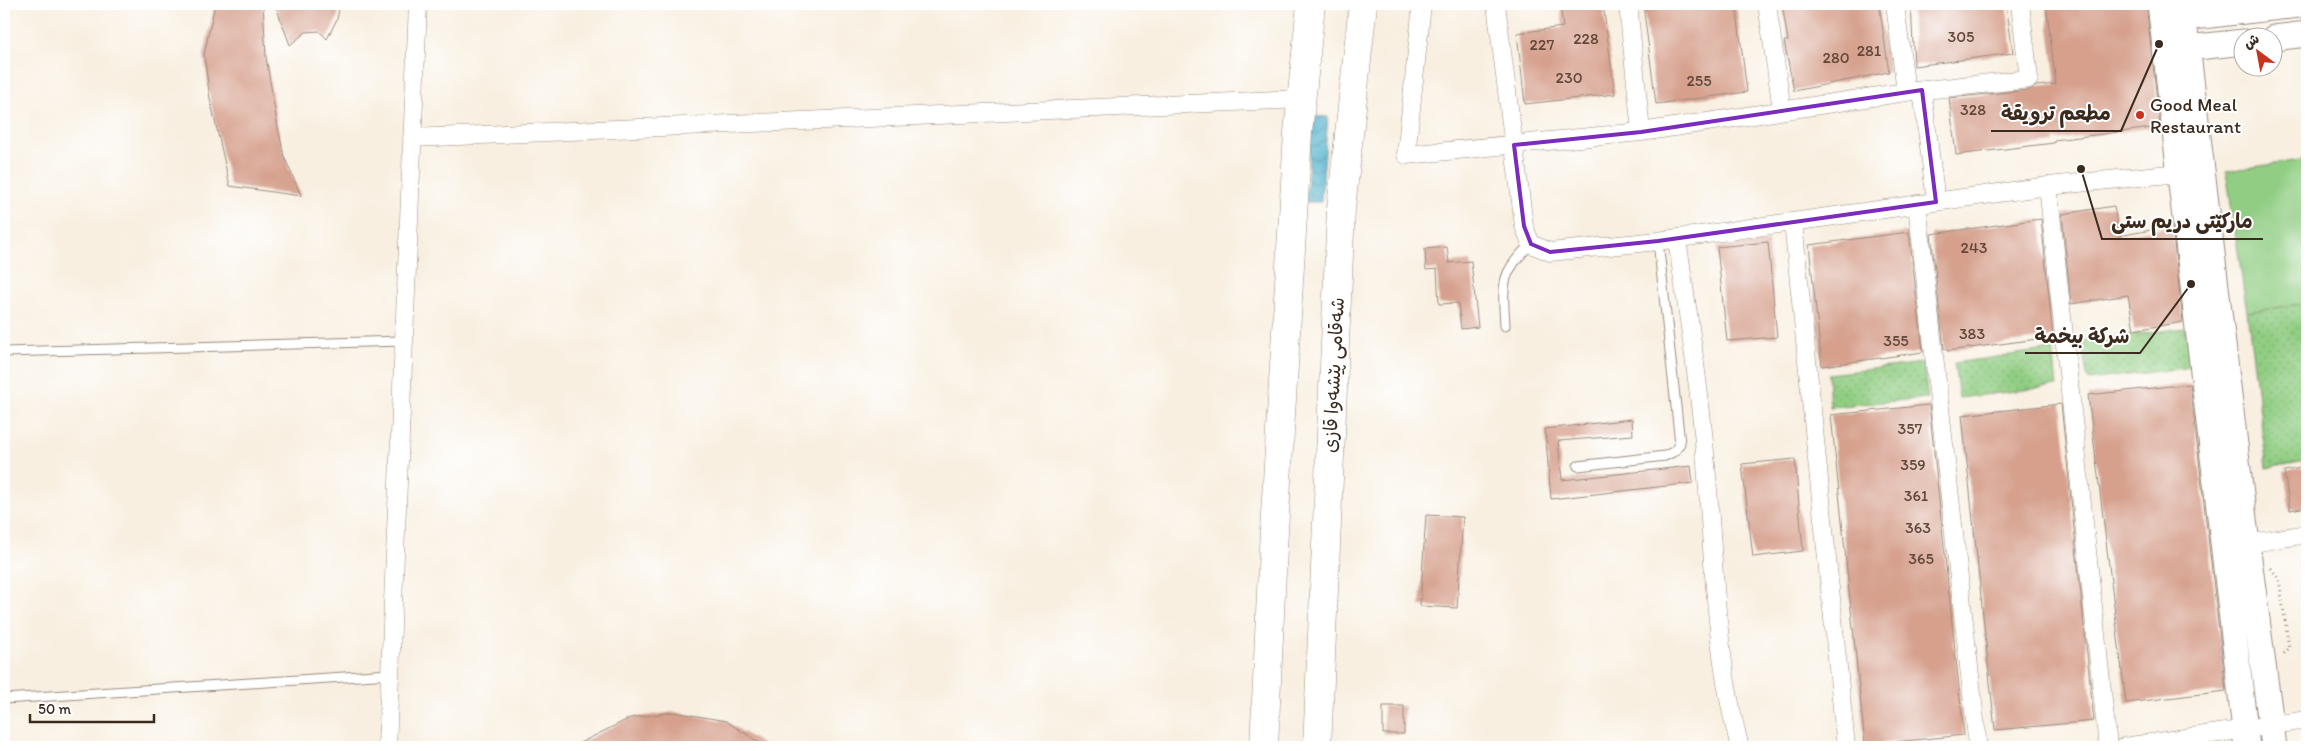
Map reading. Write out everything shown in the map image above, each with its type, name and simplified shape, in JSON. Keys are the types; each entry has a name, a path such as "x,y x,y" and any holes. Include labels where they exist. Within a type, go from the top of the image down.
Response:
{"highway":[{"path":"1264,747 1273,548 1301,99 1311,4"},
{"name":"شەقامی پێشەوا قازی","path":"1317,747 1341,209 1363,4"}],"street":[{"path":"387,747 418,4"},
{"path":"1422,4 1406,155 1641,132 1914,91 2029,78 2020,4"},
{"path":"1496,4 1524,226 1531,244 1550,252 1658,241 2048,186 2180,173"},
{"path":"1628,4 1641,132"},
{"path":"1768,4 1782,110"},
{"path":"1895,4 1936,202"},
{"path":"2160,4 2184,115 2247,544 2273,736"},
{"path":"2246,740 2180,173 2188,48 2183,11 2307,4"},
{"path":"2284,37 2307,34"},
{"path":"2188,48 2234,43"},
{"path":"412,138 1301,99"},
{"path":"2048,186 2108,747"},
{"path":"1917,204 1978,747"},
{"path":"1793,222 1846,747"},
{"path":"1677,238 1702,407 1718,633 1734,724 1740,747"},
{"path":"2247,544 2307,534"},
{"path":"2124,747 2246,740 2273,736 2307,720"}],"lane":[{"path":"1578,466 1665,456 1675,451 1680,443 1658,241"},
{"path":"1505,326 1506,273 1515,259 1531,244"},
{"path":"4,352 404,341"},
{"path":"4,700 390,674"}],"highlighted area":[{"path":"1922,90 1936,202 1658,241 1550,252 1531,244 1524,226 1514,145 1641,132"}],"green space":[{"path":"2307,159 2307,303 2247,312 2226,171"},
{"path":"2307,303 2307,461 2267,468 2247,312"},
{"path":"2185,328 2192,367 2088,380 2081,341"},
{"path":"2053,349 2057,386 1959,398 1954,363"},
{"path":"1923,363 1928,398 1830,407 1828,374"}],"water":[{"path":"1312,116 1328,117 1321,202 1306,202"}],"building":[{"path":"215,4 263,4 266,57 277,123 284,156 301,196 230,186 210,99 204,55"},
{"path":"275,4 340,4 337,19 327,39 319,31 306,32 290,45"},
{"path":"1560,4 1603,4 1615,94 1525,104 1517,33 1563,27"},
{"path":"1643,4 1736,4 1747,92 1656,104"},
{"path":"1782,4 1879,4 1889,72 1794,91 1784,41 1788,41"},
{"path":"1911,4 2006,4 2013,53 1914,66"},
{"path":"2046,4 2146,4 2160,127 2054,140 2054,143 1956,155 1949,98 2030,90 2036,86 2056,84"},
{"path":"2114,206 2119,236 2172,226 2183,322 2134,330 2128,295 2071,304 2062,214"},
{"path":"2041,219 2053,337 1947,351 1947,349 1944,349 1931,234"},
{"path":"1909,232 1923,352 1822,366 1809,245"},
{"path":"1768,242 1777,337 1727,341 1717,247"},
{"path":"1447,247 1449,263 1471,261 1478,327 1461,329 1458,303 1439,304 1437,269 1426,270 1425,249"},
{"path":"2190,384 2226,691 2126,703 2088,395"},
{"path":"2061,404 2094,721 1995,730 1962,415"},
{"path":"1929,405 1964,735 1865,745 1831,415"},
{"path":"1632,419 1633,435 1558,441 1562,480 1691,466 1693,483 1551,499 1545,429"},
{"path":"1795,459 1803,551 1753,557 1742,464"},
{"path":"2307,467 2307,507 2290,510 2284,471"},
{"path":"1426,515 1463,517 1457,608 1420,606"},
{"path":"1383,706 1404,706 1404,734 1383,734"},
{"path":"674,712 726,721 766,747 572,747 630,718"}],"place":[{"name":"مطعم ترويقة","path":"2159,44"},
{"name":"Good Meal Restaurant","path":"2140,115"},
{"name":"مارکێتی دریم ستی","path":"2081,169"},
{"name":"شركة بيخمة","path":"2191,284"}]}
